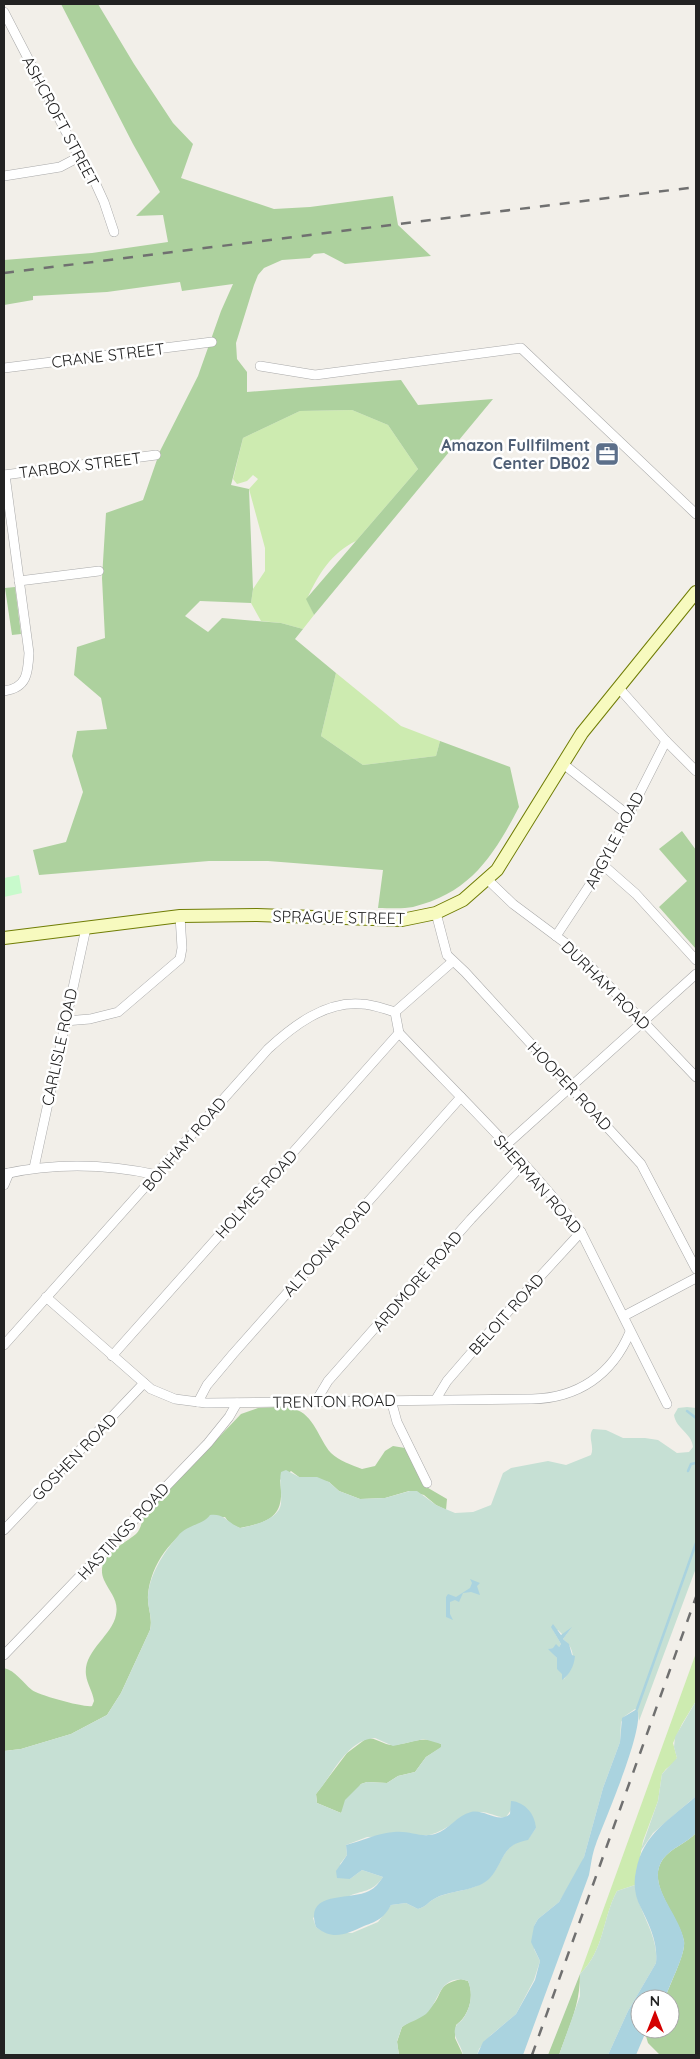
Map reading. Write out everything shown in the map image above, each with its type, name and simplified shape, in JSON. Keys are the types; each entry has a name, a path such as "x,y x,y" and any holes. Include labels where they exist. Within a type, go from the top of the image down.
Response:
{"main road":[{"name":"SPRAGUE STREET","path":"4,938 180,916 257,915 387,921 422,917 436,913 463,900 488,880 497,870 582,733 696,592"}],"street":[{"name":"ASHCROFT STREET","path":"4,12 79,157 94,180 114,232"},
{"path":"4,176 60,167 79,157"},
{"name":"CRANE STREET","path":"4,368 212,342"},
{"path":"260,366 295,374 324,375 521,348 696,514"},
{"name":"TARBOX STREET","path":"5,475 156,455"},
{"path":"4,691 13,690 24,683 28,675 29,653 5,475"},
{"path":"20,581 99,571"},
{"path":"618,687 666,741 696,770"},
{"name":"ARGYLE ROAD","path":"556,936 603,865 666,741"},
{"path":"562,763 628,815"},
{"path":"603,865 636,894 696,960"},
{"name":"DURHAM ROAD","path":"488,880 512,904 556,936 591,967 696,1078"},
{"name":"HOOPER ROAD","path":"436,913 446,951 452,962 466,972 641,1164 696,1268"},
{"path":"65,1020 90,1020 118,1012 174,965 180,959 182,948 180,916"},
{"name":"CARLISLE ROAD","path":"34,1168 86,928"},
{"path":"399,1033 395,1012 452,962"},
{"path":"505,1146 696,974"},
{"name":"BONHAM ROAD","path":"4,1345 268,1049 306,1018 330,1008 351,1004 365,1004 395,1012"},
{"name":"SHERMAN ROAD","path":"399,1033 523,1164 562,1207 581,1232 667,1404"},
{"name":"HOLMES ROAD","path":"112,1356 399,1033"},
{"name":"ALTOONA ROAD","path":"198,1402 207,1385 239,1347 461,1098"},
{"name":"ARDMORE ROAD","path":"316,1402 328,1381 471,1219 523,1164"},
{"path":"4,1185 7,1174 34,1168 116,1168 157,1175"},
{"name":"BELOIT ROAD","path":"436,1399 447,1381 491,1330 581,1232"},
{"path":"624,1316 696,1278"},
{"name":"TRENTON ROAD","path":"46,1297 144,1383 166,1396 198,1402 539,1399 568,1394 587,1386 604,1372 618,1356 630,1332"},
{"name":"GOSHEN ROAD","path":"4,1530 144,1383"},
{"path":"391,1400 398,1422 427,1483"},
{"name":"HASTINGS ROAD","path":"4,1655 208,1443 229,1417 236,1403"}],"green space":[{"path":"61,4 98,4 134,64 173,123 193,144 181,178 274,209 310,207 393,196 398,225 431,256 345,264 324,253 314,254 310,258 282,260 264,268 258,275 254,285 236,343 237,359 247,372 247,392 401,380 418,405 493,399 314,615 306,599 418,469 388,425 352,410 300,411 243,438 231,485 249,489 253,589 251,603 200,601 185,616 208,632 222,618 281,623 303,629 295,639 336,673 321,736 363,765 436,756 440,741 510,767 519,807 510,825 490,856 478,870 451,892 433,901 409,908 378,908 383,870 268,861 209,861 39,875 33,850 66,842 83,792 72,756 77,731 107,729 101,698 74,675 77,647 105,638 102,578 106,513 143,500 160,451 198,376 221,311 233,284 182,291 180,282 107,292 33,296 33,300 4,305 4,260 92,253 168,242 163,215 136,216 160,192 133,144"},
{"path":"352,410 388,425 418,469 356,541 339,552 326,566 307,599 314,615 303,629 281,623 261,621 251,603 253,589 265,571 265,548 249,489 258,479 253,475 247,481 237,484 233,479 243,438 300,411"},
{"path":"15,587 21,634 12,635 5,588"},
{"path":"336,673 401,726 440,741 436,756 363,765 321,736"},
{"path":"682,831 696,850 696,949 659,907 687,881 659,849"},
{"path":"19,875 22,893 4,897 4,878"},
{"path":"258,1408 285,1408 301,1412 307,1416 334,1456 362,1469 375,1466 385,1451 393,1446 405,1448 418,1470 423,1485 447,1499 446,1510 436,1505 424,1495 409,1491 385,1498 360,1499 339,1491 329,1482 299,1477 291,1471 280,1480 281,1492 278,1509 268,1519 261,1523 240,1528 230,1524 225,1517 210,1520 184,1533 164,1553 156,1566 148,1595 151,1621 150,1630 121,1693 107,1715 71,1734 21,1749 4,1751 4,1668 15,1674 36,1692 72,1703 92,1706 94,1701 86,1675 86,1666 93,1651 113,1623 117,1610 102,1572 106,1558 111,1552 136,1534 144,1517 154,1505 241,1414"},
{"path":"678,1408 696,1408 696,1568 639,1721 638,1712 635,1709 625,1716 621,1722 620,1742 603,1788 584,1857 578,1871 559,1902 538,1919 534,1926 534,1949 540,1961 534,1980 516,2014 491,2035 479,2049 477,2055 463,2055 455,2036 455,2027 467,2011 471,1996 468,1981 458,1980 451,1981 441,1990 431,2009 426,2014 402,2027 397,2041 399,2055 4,2055 4,1751 21,1749 71,1734 107,1715 121,1693 150,1630 151,1622 148,1599 154,1573 167,1549 181,1532 203,1521 210,1515 219,1515 240,1528 265,1521 279,1509 281,1503 281,1472 286,1470 299,1477 317,1477 329,1482 339,1491 360,1499 385,1498 417,1491 436,1505 455,1513 473,1512 491,1505 503,1473 511,1468 548,1461 566,1465 591,1455 591,1432 593,1429 606,1430 623,1438 658,1440 677,1453 689,1452 693,1447 692,1442 675,1420 674,1415","holes":["571,1628 563,1639 571,1648 573,1658 568,1674 564,1679 557,1658 549,1649 559,1647 561,1644 553,1630 558,1630 563,1635","375,1738 393,1746 424,1739 441,1744 441,1747 426,1757 415,1772 398,1776 387,1783 367,1782 361,1784 345,1800 341,1813 317,1803 316,1794 341,1760 356,1745 365,1740","511,1810 536,1828 528,1839 512,1845 494,1872 483,1883 440,1896 418,1909 406,1903 391,1905 378,1922 352,1933 322,1931 316,1927 313,1918 347,1897 371,1889 383,1877 362,1870 350,1879 340,1864 347,1855 346,1845 367,1837 429,1835 472,1813 486,1812 506,1817"]},
{"path":"696,1653 696,1701 673,1743 677,1758 662,1774 658,1801 643,1841 635,1885 617,1891 599,1944 580,1974"},
{"path":"696,1701 696,1796 653,1833 640,1852 658,1801 662,1774 677,1758 674,1747 675,1737"},
{"path":"367,1738 391,1745 429,1740 441,1744 442,1747 426,1757 415,1772 398,1776 387,1783 367,1782 361,1784 341,1813 317,1803 316,1794 347,1753"},
{"path":"696,1833 696,2055 660,2055 648,2043 647,2039 680,2039 680,1989 669,1989 680,1961 684,1941 660,1889 659,1869 666,1855"},
{"path":"635,1885 654,1943 656,1963 641,1989 630,1989 630,2008 608,2055 559,2055 580,1996 580,1974 599,1944 617,1891"},
{"path":"580,1974 576,2006 559,2055 548,2055"},
{"path":"461,1979 468,1981 471,1993 470,2005 461,2021 456,2025 455,2038 463,2055 399,2055 397,2042 402,2027 428,2010 447,1984"}],"water":[{"path":"470,1579 480,1583 477,1586 480,1595 471,1592 463,1593 459,1602 455,1600 450,1602 450,1614 453,1620 446,1617 446,1597 448,1594 456,1597 470,1588 472,1583"},
{"path":"553,1624 561,1635 572,1627 563,1639 569,1644 572,1655 575,1656 573,1666 562,1680 562,1674 557,1669 557,1658 548,1649 553,1648 556,1644 559,1647 561,1644 551,1627"},
{"path":"637,1709 636,1734 630,1753 595,1848 589,1875 523,2055 477,2055 483,2042 516,2014 535,1980 540,1961 531,1942 534,1926 538,1919 559,1902 584,1857 603,1788 620,1742 622,1718"},
{"path":"696,1796 696,1833 666,1855 659,1869 658,1879 665,1900 676,1920 684,1941 680,1962 669,1989 641,1989 656,1963 656,1948 653,1935 636,1895 635,1876 645,1847 651,1837 667,1820"},
{"path":"511,1801 525,1806 534,1818 536,1828 528,1840 519,1842 508,1850 494,1873 483,1883 469,1889 440,1896 418,1909 406,1903 391,1905 386,1913 377,1921 345,1934 328,1934 316,1927 314,1915 316,1907 322,1902 369,1891 383,1877 362,1870 350,1879 337,1878 336,1871 347,1855 346,1845 388,1833 435,1834 445,1829 461,1816 471,1812 505,1817 510,1814"},
{"path":"630,2008 630,2039 643,2039 636,2055 608,2055"}],"waterway":[{"path":"687,1411 696,1418"},
{"path":"688,1471 691,1464 696,1463"},
{"path":"637,1709 696,1543"}],"railway":[{"path":"4,273 696,187"},
{"path":"532,2055 696,1597"}],"place":[{"name":"Amazon Fullfilment Center DB02","path":"607,454"}]}
